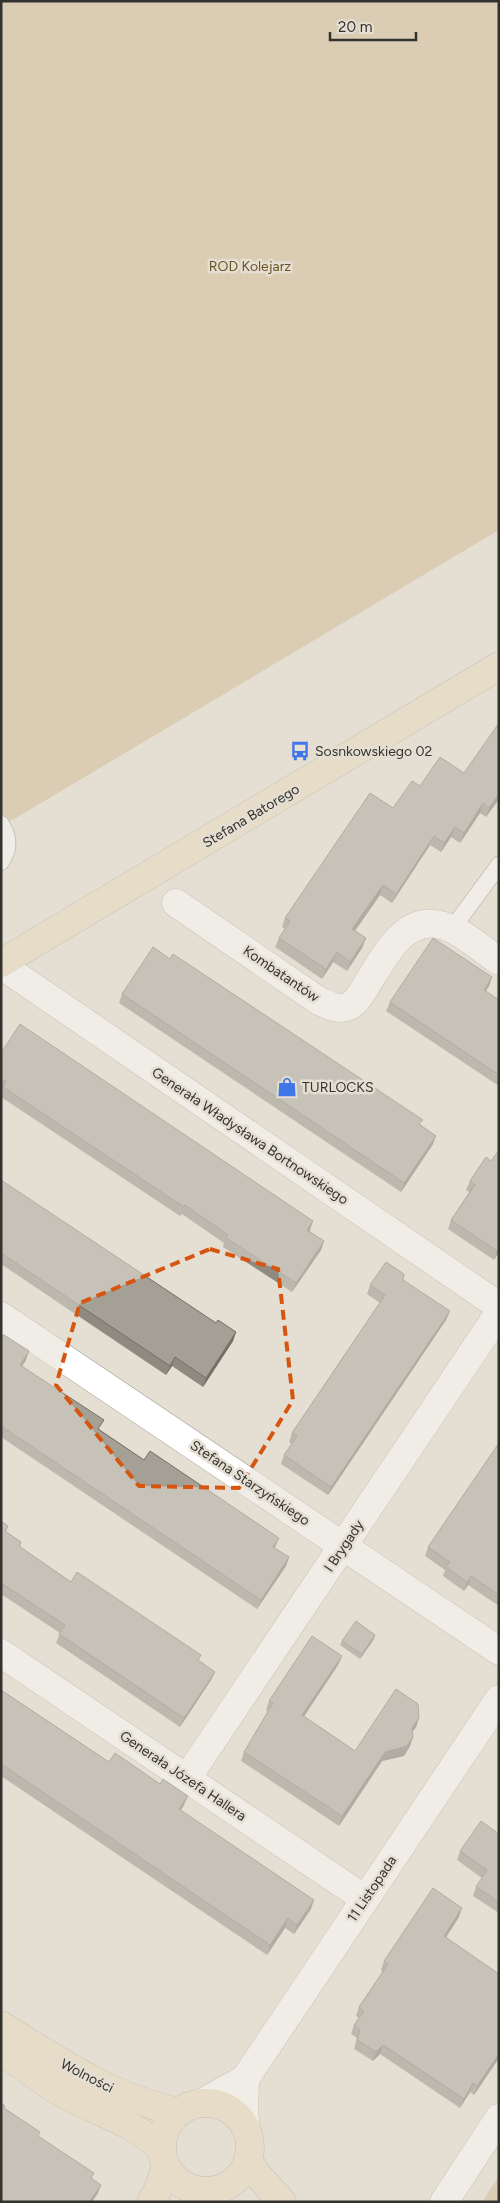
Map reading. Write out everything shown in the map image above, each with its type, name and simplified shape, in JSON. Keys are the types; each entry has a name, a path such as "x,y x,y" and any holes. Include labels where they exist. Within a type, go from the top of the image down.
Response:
{"street":[{"name":"Stefana Batorego","path":"2,961 499,666"},
{"name":"Kombatantów","path":"176,903 320,1001 335,1008 349,1006 360,995 390,948 403,934 420,924 437,924 452,930 499,961"},
{"name":"Generała Władysława Bortnowskiego","path":"2,961 499,1306"},
{"name":"I Brygady","path":"187,1778 499,1313"},
{"name":"Stefana Starzyńskiego","path":"1,1316 499,1651"},
{"name":"Generała Józefa Hallera","path":"1,1653 365,1899"},
{"name":"11 Listopada","path":"190,2108 245,2079 499,1699"},
{"name":"Wolności","path":"1,2025 90,2079 154,2107 190,2108"},
{"name":"Wolności","path":"1,2050 41,2080 72,2098 134,2128 151,2139 164,2157"},
{"path":"164,2157 181,2184 212,2196 237,2178 248,2158 249,2138 244,2112 245,2079"},
{"path":"151,2202 157,2192 168,2125 190,2108 223,2107 232,2112 246,2129"},
{"path":"444,2202 499,2118"},
{"path":"248,2158 255,2172 282,2202"}],"lane":[{"path":"1,824 8,837 5,855 1,862"},
{"path":"452,930 499,865"}],"highlighted area":[{"path":"210,1249 278,1269 293,1400 239,1488 139,1486 56,1385 80,1303"}],"green space":[{"name":"ROD Kolejarz","path":"1,1 499,1 499,530 16,818 1,824"},
{"path":"499,2176 499,2202 482,2202"}],"building":[{"path":"499,723 499,794 489,808 483,803 464,833 455,827 444,843 434,836 396,894 383,885 352,929 366,938 350,962 337,952 326,969 279,938 290,921 285,918 370,793 393,808 412,781 420,786 440,757 464,773"},
{"path":"433,938 492,977 484,990 499,1000 499,1075 390,1002"},
{"path":"153,947 170,959 173,954 423,1120 419,1124 436,1136 404,1183 122,994"},
{"path":"20,1024 313,1221 307,1230 324,1241 296,1283 226,1238 228,1235 185,1205 184,1207 3,1087 6,1082 1,1078 1,1053"},
{"path":"499,1150 499,1248 497,1251 451,1220 475,1185 470,1181 486,1157 491,1161"},
{"path":"1,1180 216,1323 218,1320 236,1332 206,1378 175,1357 170,1366 1,1253"},
{"path":"386,1262 404,1274 403,1280 450,1311 331,1487 284,1455 297,1436 292,1433 385,1295 370,1285"},
{"path":"4,1335 29,1351 20,1365 104,1420 98,1429 144,1460 150,1451 279,1538 273,1547 289,1557 261,1600 1,1426 1,1339"},
{"path":"499,1443 499,1595 471,1576 467,1582 446,1567 450,1562 428,1547"},
{"path":"1,1521 8,1526 5,1531 21,1542 19,1546 71,1582 77,1572 201,1655 198,1660 215,1672 184,1718 59,1634 65,1625 1,1583"},
{"path":"356,1621 375,1635 362,1654 342,1641"},
{"path":"312,1636 342,1656 302,1715 355,1751 396,1689 418,1704 419,1718 412,1728 413,1737 407,1746 385,1752 342,1816 244,1752 273,1703 269,1701"},
{"path":"1,1690 109,1762 115,1753 160,1784 163,1779 188,1796 179,1809 314,1900 297,1925 288,1918 270,1945 1,1764"},
{"path":"481,1821 499,1834 499,1902 476,1887 487,1870 460,1851"},
{"path":"433,1888 462,1908 444,1936 499,1974 499,2054 477,2086 473,2083 464,2099 383,2045 376,2052 357,2040 360,2030 354,2025 364,2011 359,2007 388,1964 384,1961"},
{"path":"1,2103 5,2106 4,2108 40,2132 38,2136 94,2173 91,2178 101,2185 89,2202 1,2202"}],"place":[{"name":"Sosnkowskiego 02","path":"300,751"},
{"name":"TURLOCKS","path":"287,1087"}]}
